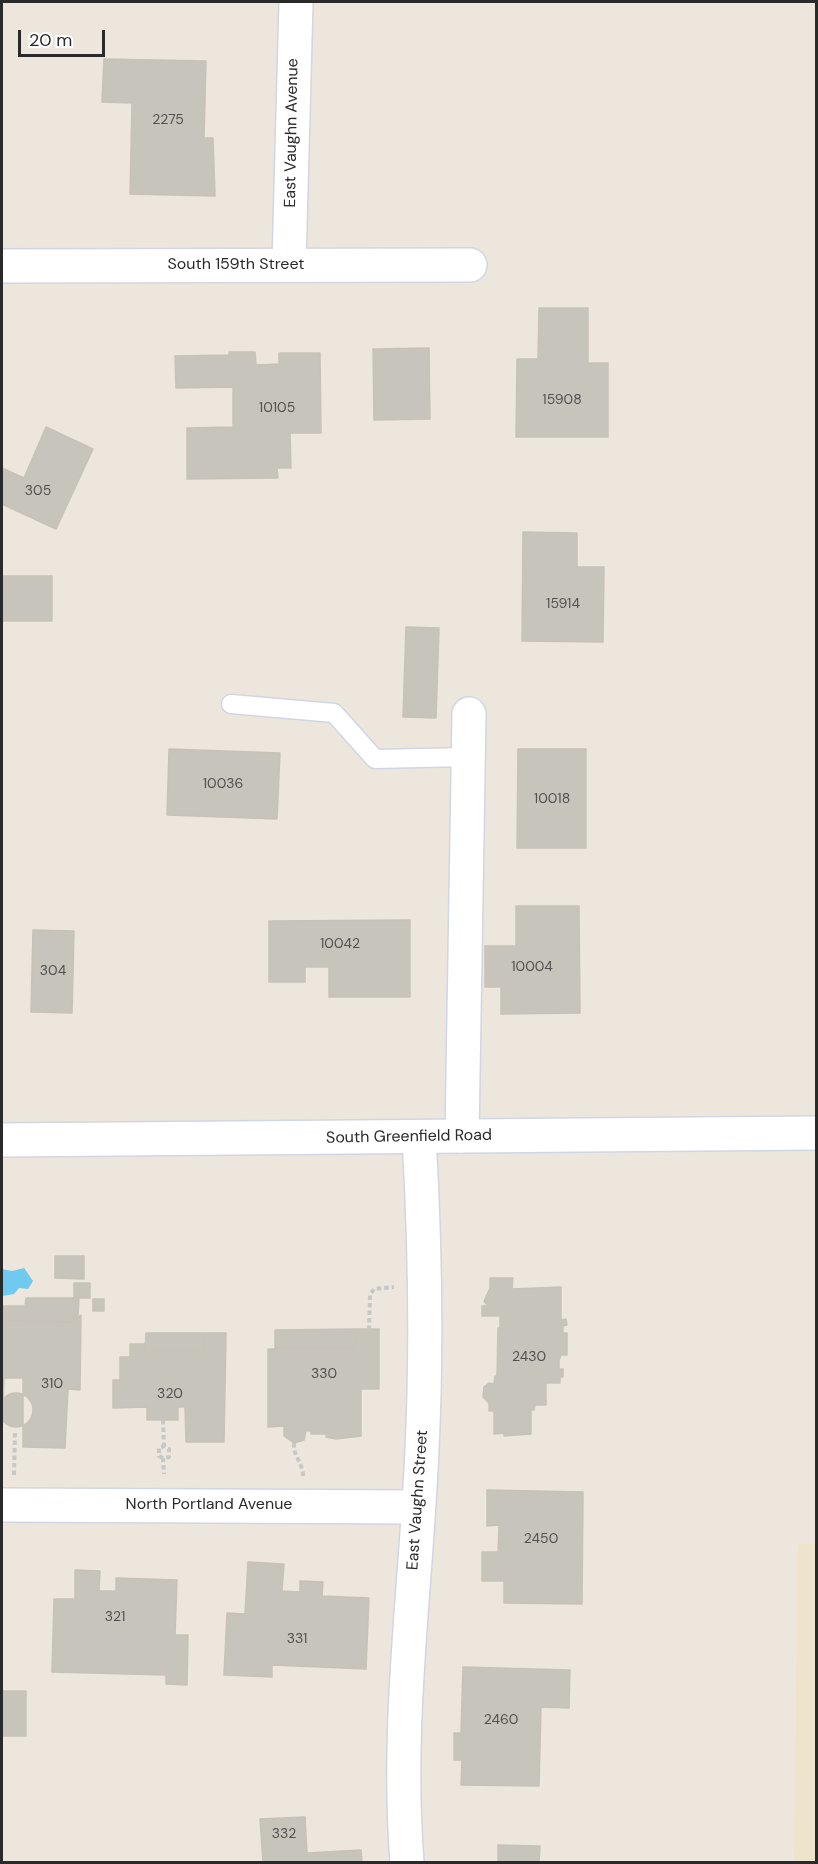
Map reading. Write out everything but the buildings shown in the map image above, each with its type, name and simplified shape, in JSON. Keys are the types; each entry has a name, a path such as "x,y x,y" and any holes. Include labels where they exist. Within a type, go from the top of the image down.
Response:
{"street":[{"name":"East Vaughn Avenue","path":"289,264 296,2"},
{"name":"South 159th Street","path":"2,266 470,265"},
{"path":"462,1136 469,714"},
{"name":"South Greenfield Road","path":"2,1140 816,1133"},
{"name":"East Vaughn Street","path":"407,1863 402,1801 405,1699 422,1451 425,1288 419,1137"},
{"name":"North Portland Avenue","path":"7,1505 417,1507"}],"lane":[{"path":"231,704 334,713 375,759 468,757"}],"path":[{"path":"369,1330 370,1295 374,1289 425,1288"},
{"path":"163,1420 164,1446 169,1449 169,1457 163,1458 164,1505"},
{"path":"7,1505 15,1431"}],"shaded area":[{"path":"798,1544 816,1544 816,1862 794,1862"}],"water":[{"path":"24,1268 33,1281 28,1289 19,1288 14,1294 2,1296 2,1269 12,1271"}]}
